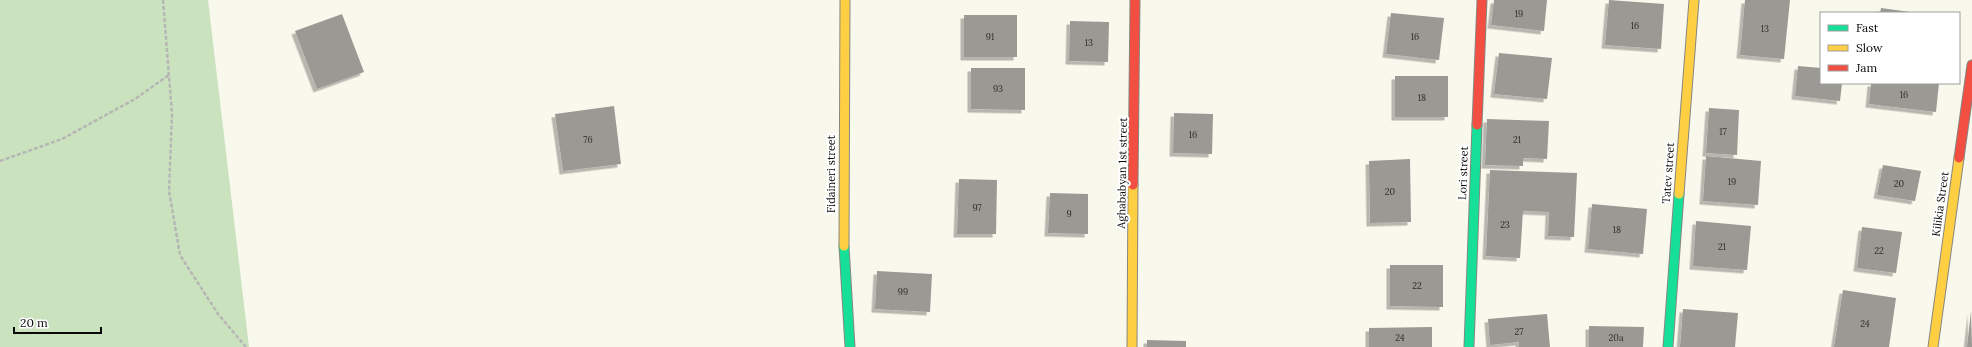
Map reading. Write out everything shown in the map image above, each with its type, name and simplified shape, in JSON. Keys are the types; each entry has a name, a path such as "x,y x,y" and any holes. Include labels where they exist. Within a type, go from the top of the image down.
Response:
{"street":[{"name":"Fidaineri street","path":"845,0 843,224 850,347"},
{"name":"Aghababyan 1st street","path":"1132,347 1134,0"},
{"name":"Lori street","path":"1469,347 1482,0"},
{"name":"Tatev street","path":"1668,347 1694,0"},
{"name":"Kilikia Street","path":"1933,347 1972,65"}],"path":[{"path":"163,0 172,114 169,191 180,256 218,314 246,347"},
{"path":"0,161 62,139 135,99 169,75"}],"green space":[{"path":"0,0 208,0 249,347 0,347"}],"building":[{"path":"1494,0 1547,0 1544,31 1491,25"},
{"path":"1609,0 1664,4 1661,49 1605,45"},
{"path":"1745,0 1790,0 1784,59 1740,55"},
{"path":"1881,8 1910,12 1880,12"},
{"path":"1391,13 1444,18 1439,60 1386,54"},
{"path":"342,14 364,72 317,89 295,31"},
{"path":"964,15 1017,15 1017,57 964,57"},
{"path":"1070,21 1109,22 1108,62 1069,61"},
{"path":"1499,53 1552,58 1547,99 1494,94"},
{"path":"1798,66 1820,68 1820,84 1842,84 1840,101 1795,96"},
{"path":"971,68 1025,68 1025,110 971,109"},
{"path":"1395,76 1448,76 1448,117 1395,117"},
{"path":"1871,84 1939,84 1936,112 1869,104"},
{"path":"614,106 621,164 563,171 555,114"},
{"path":"1709,108 1739,110 1737,155 1706,153"},
{"path":"1174,113 1213,114 1212,154 1173,153"},
{"path":"1487,119 1549,121 1547,159 1523,158 1523,166 1485,165"},
{"path":"1706,156 1761,161 1758,205 1703,201"},
{"path":"1410,159 1411,222 1370,223 1369,161"},
{"path":"1883,165 1921,171 1915,201 1877,195"},
{"path":"1490,170 1577,173 1574,237 1548,236 1549,212 1523,211 1520,258 1486,256"},
{"path":"959,179 997,180 996,234 957,234"},
{"path":"1050,193 1088,194 1088,234 1048,233"},
{"path":"1592,204 1647,209 1643,254 1588,249"},
{"path":"1696,221 1751,226 1747,270 1693,266"},
{"path":"1862,227 1902,232 1896,273 1857,268"},
{"path":"1390,265 1443,265 1443,307 1390,306"},
{"path":"877,271 932,274 930,312 875,309"},
{"path":"1843,290 1896,298 1889,347 1834,347"},
{"path":"1683,309 1738,313 1735,347 1680,347"},
{"path":"1971,311 1972,347 1967,347"},
{"path":"1547,314 1550,347 1519,347 1519,342 1490,345 1488,319"},
{"path":"1589,326 1644,327 1643,347 1589,347"},
{"path":"1432,327 1432,347 1369,347 1369,328"},
{"path":"1147,340 1186,341 1186,347 1147,347"}],"traffic: fast":[{"path":"1469,347 1477,125"},
{"path":"1668,347 1679,194"},
{"path":"844,246 850,347"}],"traffic: slow":[{"path":"844,246 845,0"},
{"path":"1679,194 1694,0"},
{"path":"1933,347 1959,158"},
{"path":"1132,347 1133,185"}],"traffic: jam":[{"path":"1133,185 1135,0"},
{"path":"1477,125 1482,0"},
{"path":"1959,158 1972,65"}]}
